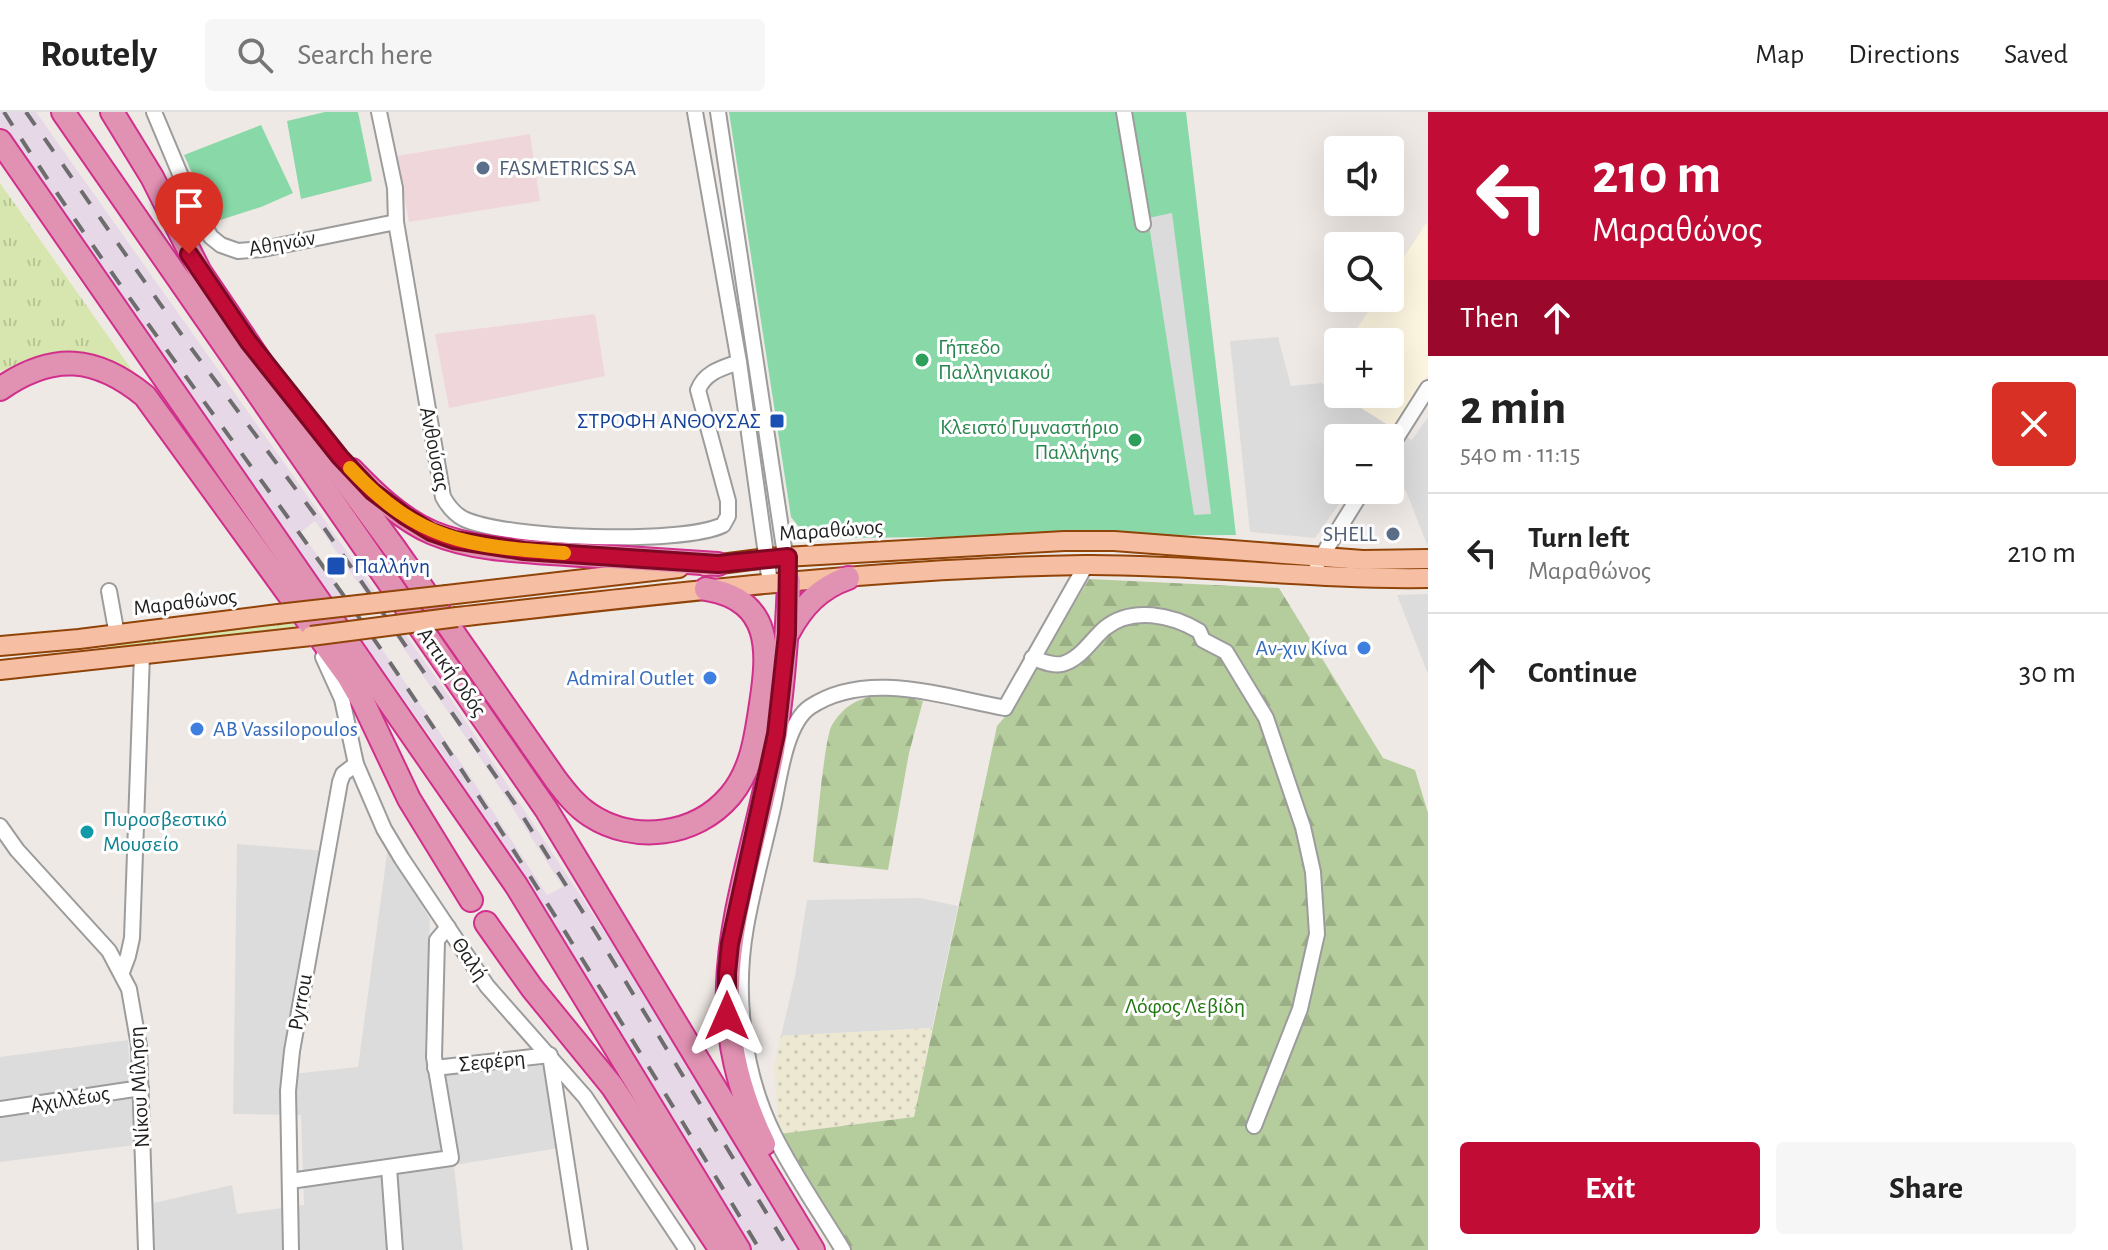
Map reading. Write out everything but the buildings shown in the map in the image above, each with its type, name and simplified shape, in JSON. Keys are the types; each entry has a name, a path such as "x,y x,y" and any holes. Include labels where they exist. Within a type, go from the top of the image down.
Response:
{"highway":[{"name":"Αττική Οδός","path":"63,112 546,809 813,1250"},
{"path":"112,112 152,177 189,254 294,411 395,549 556,780 580,807 597,820 616,828 652,833 697,822 730,796 750,759 766,671 764,639 751,613 738,601 720,591 706,589"},
{"path":"0,141 516,885 739,1250"},
{"path":"248,341 340,457 372,491 431,532 454,540 524,551 718,564"},
{"path":"0,389 36,369 81,363 104,369 145,396 348,676 409,799 471,900"},
{"path":"787,634 811,599 848,578"},
{"path":"780,582 787,634 773,750 730,944 727,1016 730,1044 746,1105 819,1250"},
{"path":"486,923 532,988 612,1086 721,1250"}],"main road":[{"name":"Μαραθώνος","path":"0,646 117,635 767,558 1064,541 1114,541 1363,560 1428,559"},
{"path":"0,670 706,589 1015,566 1086,565 1353,579 1428,578"}],"street":[{"name":"Αθηνών","path":"154,112 196,212 211,237 221,245 238,251 263,249 396,222"},
{"name":"Ανθούσας","path":"379,112 395,188 396,222 443,497 448,507 462,518 508,530 608,536 701,532 723,525 728,516 728,501 698,390 702,380 710,374 739,362"},
{"path":"695,112 739,362 767,558 780,582"},
{"path":"718,112 788,557 780,582"},
{"path":"1124,112 1143,224"},
{"path":"1404,426 1428,388"},
{"path":"1412,413 1427,419"},
{"path":"1311,576 1354,504"},
{"path":"843,1250 773,1133 753,1078 744,1031 742,962 746,926 787,744 803,712 812,706 874,686 1005,708 1086,565"},
{"path":"109,591 117,635"},
{"path":"1032,658 1059,665 1115,623 1142,615 1166,615 1199,631 1203,640 1226,652 1266,718 1303,827 1313,872 1317,934 1300,1009 1254,1126"},
{"name":"Θαλή","path":"311,636 331,671 342,699 356,764 384,829 487,986 585,1097 687,1250"},
{"path":"122,972 132,938 142,654"},
{"name":"Pyrrou","path":"291,1250 288,1091 292,1051 340,782 343,774 356,764"},
{"name":"Νίκου Μίληση","path":"0,826 17,850 100,941 122,972 129,989 137,1027 141,1088 146,1250"},
{"path":"290,1181 451,1158 435,1068 437,940 448,927"},
{"path":"550,1055 580,1250"},
{"name":"Σεφέρη","path":"435,1068 550,1055"},
{"name":"Αχιλλέως","path":"0,1109 141,1088"},
{"path":"389,1168 395,1250"}],"shaded area":[{"path":"0,112 36,112 451,699 625,963 799,1250 749,1250 538,901 437,746 0,127","holes":["315,521 485,765 563,887 547,895 472,779 301,532"]},
{"path":"530,134 540,201 409,222 397,156"},
{"path":"1172,213 1211,514 1194,515 1148,218"},
{"path":"1427,222 1428,375 1396,424 1387,424 1361,408 1404,408 1404,328 1357,328 1368,312 1404,312 1404,257"},
{"path":"595,314 605,376 449,408 435,334"},
{"path":"1278,337 1291,386 1321,383 1324,385 1324,408 1361,408 1386,424 1324,424 1324,504 1339,504 1315,538 1250,532 1230,341"},
{"path":"1428,417 1428,547 1406,491 1404,435 1412,440"},
{"path":"1428,594 1428,674 1397,595"},
{"path":"237,844 325,851 290,1023 283,1075 358,1067 388,847 430,919 425,1053 428,1077 546,1065 559,1148 454,1165 463,1250 154,1250 154,1203 232,1185 237,1214 304,1205 301,1115 233,1114"},
{"path":"920,898 958,906 932,1028 781,1036 795,976 807,900"},
{"path":"932,1028 914,1117 779,1134 774,1067 781,1036"},
{"path":"128,1040 135,1145 0,1162 0,1057"}],"green space":[{"path":"325,112 358,112 372,181 301,199 287,121"},
{"path":"729,112 1186,112 1236,535 822,538 805,535 791,517"},
{"path":"261,125 293,193 214,222 184,155"},
{"path":"0,183 134,373 99,357 80,353 61,353 0,371"},
{"name":"Λόφος Λεβίδη","path":"1089,579 1279,588 1383,758 1415,770 1428,813 1428,1250 848,1250 779,1134 914,1117 997,726 1011,710"},
{"path":"293,623 296,629 107,649 137,640"},
{"path":"891,694 923,701 909,753 888,870 813,862 823,768 832,725 844,710 857,701"}],"railway":[{"path":"4,112 92,244 322,564 419,705 568,936 760,1250"},
{"path":"26,112 191,348 318,519 515,804 789,1250"}],"slow traffic":[{"path":"350,468 372,491 431,532 483,545 564,553"}],"place":[{"name":"FASMETRICS SA","path":"483,168"},
{"name":"Γήπεδο Παλληνιακού","path":"922,360"},
{"name":"ΣΤΡΟΦΗ ΑΝΘΟΥΣΑΣ","path":"777,421"},
{"name":"Κλειστό Γυμναστήριο Παλλήνης","path":"1135,440"},
{"name":"SHELL","path":"1393,534"},
{"name":"Παλλήνη","path":"336,566"},
{"name":"Αν-χιν Κίνα","path":"1364,648"},
{"name":"Admiral Outlet","path":"710,678"},
{"name":"AB Vassilopoulos","path":"197,729"},
{"name":"Πυροσβεστικό Μουσείο","path":"87,832"}],"route":[{"path":"189,254 248,341 340,457 372,491 431,532 454,540 524,551 718,564 788,557 787,634 776,734 730,944 727,1016"}]}
